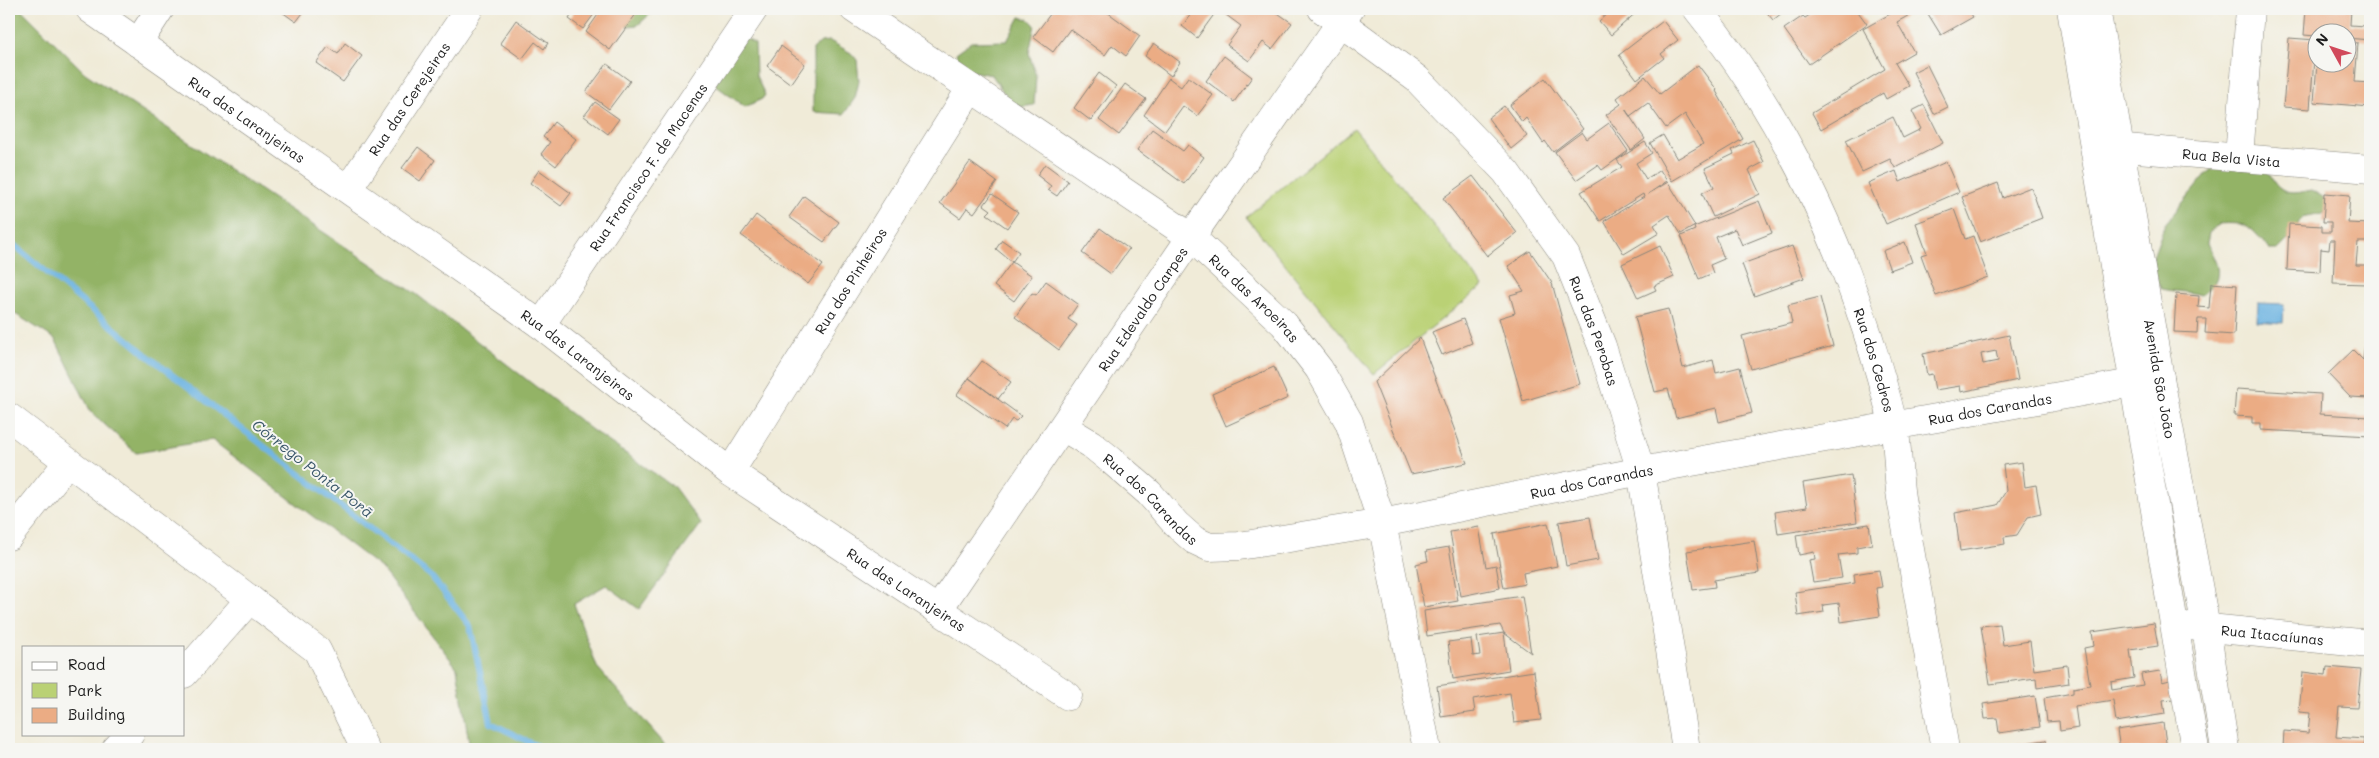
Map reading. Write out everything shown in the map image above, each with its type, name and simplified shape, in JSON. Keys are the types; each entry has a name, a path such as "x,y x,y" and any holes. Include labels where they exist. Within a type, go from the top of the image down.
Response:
{"street":[{"name":"Rua das Laranjeiras","path":"90,9 541,325 730,472 1068,696"},
{"path":"138,43 160,9"},
{"name":"Rua das Cerejeiras","path":"348,189 469,9"},
{"name":"Rua Francisco F. de Macenas","path":"541,325 754,9"},
{"name":"Rua das Aroeiras","path":"854,9 1191,237 1284,324 1319,369 1349,422 1382,523 1427,749"},
{"name":"Rua dos Cedros","path":"1698,9 1740,63 1799,164 1836,247 1862,318 1893,425 1898,483 1945,749"},
{"name":"Avenida São João","path":"2071,9 2195,749"},
{"name":"Avenida São João","path":"2096,9 2160,378 2206,628 2225,749"},
{"path":"2239,158 2250,9"},
{"name":"Rua Edevaldo Carpes","path":"938,610 1191,237 1338,13"},
{"name":"Rua das Perobas","path":"1338,13 1424,86 1506,172 1566,256 1602,346 1641,471 1686,749"},
{"name":"Rua dos Pinheiros","path":"730,472 971,88"},
{"name":"Rua Bela Vista","path":"2093,145 2370,170"},
{"name":"Rua dos Carandas","path":"1063,427 1091,444 1112,461 1149,493 1183,531 1194,540 1209,547 1239,546 1382,523 1641,471 2160,378"},
{"path":"9,417 317,650 365,749"},
{"path":"9,536 68,462"},
{"path":"185,673 250,599"},
{"name":"Rua Itacaíunas","path":"2175,624 2370,644"},
{"path":"116,749 128,736"}],"green space":[{"path":"9,9 21,9 85,73 416,294 592,430 674,487 701,524 639,609 606,585 574,604 597,667 669,749 477,749 469,743 457,668 381,568 212,440 136,453 91,412 55,339 9,310"},
{"path":"608,9 656,9 638,25 618,27 605,15"},
{"path":"1020,17 1029,19 1035,25 1029,53 1036,76 1034,105 1014,108 992,75 963,70 956,53 971,42 1007,41"},
{"path":"740,35 755,44 756,76 765,95 762,99 745,107 715,85"},
{"path":"830,41 851,53 857,60 859,81 855,98 844,114 813,112 813,49 821,42"},
{"path":"1354,128 1483,286 1374,374 1246,217"},
{"path":"2219,165 2268,171 2280,189 2290,193 2311,190 2323,197 2329,206 2322,214 2301,218 2292,236 2278,250 2269,250 2248,227 2236,224 2217,224 2209,233 2207,243 2214,258 2217,271 2217,277 2209,289 2201,295 2161,289 2153,268 2153,257 2165,224 2209,171"}],"water":[{"path":"2258,303 2284,304 2283,323 2257,321"}],"building":[{"path":"278,9 306,9 296,22"},
{"path":"571,9 598,9 583,29 569,19 574,11"},
{"path":"602,9 639,10 610,50 586,32"},
{"path":"1054,9 1103,9 1140,36 1126,56 1112,45 1105,55 1070,29 1053,52 1033,37"},
{"path":"1195,9 1218,9 1197,38 1182,26"},
{"path":"1218,9 1272,9 1292,23 1272,49 1263,42 1249,61 1227,45 1241,26"},
{"path":"1606,9 1640,9 1611,35 1599,21 1609,12"},
{"path":"1764,9 1787,9 1773,20"},
{"path":"1819,9 1856,9 1867,24 1809,64 1784,29 1803,16 1805,18"},
{"path":"1899,9 1920,9 1897,22 1914,52 1895,63 1909,86 1886,99 1883,93 1821,129 1812,113 1885,69 1863,29"},
{"path":"1925,9 1968,9 1973,17 1941,35"},
{"path":"2306,9 2351,9 2350,22 2306,22 2306,35 2304,35"},
{"path":"2366,9 2370,9 2370,40 2356,39 2356,25 2365,26"},
{"path":"516,20 548,43 544,49 535,42 522,59 500,43"},
{"path":"1663,21 1678,40 1661,54 1664,58 1637,79 1619,55"},
{"path":"2289,38 2306,39 2306,72 2313,72 2310,109 2283,107"},
{"path":"345,43 362,56 343,82 316,63 328,47 338,54"},
{"path":"1154,43 1180,62 1171,76 1145,56"},
{"path":"2356,43 2358,43 2356,69"},
{"path":"781,46 805,64 791,84 767,66"},
{"path":"1224,56 1252,77 1234,102 1206,81"},
{"path":"607,64 630,81 609,109 586,92"},
{"path":"1698,65 1717,90 1743,139 1672,181 1650,143 1663,135 1677,159 1703,144 1685,114 1666,128 1648,103 1630,116 1625,109 1645,139 1631,150 1606,115 1621,104 1617,98 1645,76 1660,94"},
{"path":"1927,65 1948,107 1934,114 1913,72"},
{"path":"2316,72 2356,72 2355,82 2370,83 2370,107 2314,102"},
{"path":"1099,73 1116,86 1091,121 1074,108"},
{"path":"1188,77 1213,95 1197,116 1183,106 1165,131 1144,115 1169,78 1181,87"},
{"path":"1545,78 1583,129 1553,152 1545,141 1543,143 1526,118 1522,122 1510,105"},
{"path":"1125,84 1146,99 1119,135 1099,120"},
{"path":"595,102 619,119 608,134 584,116"},
{"path":"1924,105 1943,143 1895,168 1890,159 1862,172 1846,140 1893,117 1903,138 1921,129 1912,111"},
{"path":"1504,106 1527,136 1511,149 1488,118"},
{"path":"554,122 576,139 556,166 541,154 550,142 543,137"},
{"path":"1609,123 1628,151 1602,170 1598,165 1576,180 1555,152 1582,132 1587,139"},
{"path":"1152,129 1183,151 1188,145 1204,157 1184,184 1137,150"},
{"path":"1753,140 1764,162 1749,170 1760,194 1713,217 1702,193 1714,187 1705,168 1734,154 1732,150"},
{"path":"1645,142 1652,153 1636,163 1646,179 1660,170 1667,181 1648,194 1668,182 1695,226 1681,234 1669,215 1654,225 1659,233 1624,254 1604,221 1644,197 1643,194 1600,221 1581,192 1622,167 1617,160"},
{"path":"418,147 435,160 420,181 402,168"},
{"path":"970,162 997,182 974,213 967,208 960,218 940,203"},
{"path":"1946,162 1959,192 1886,224 1868,183 1896,171 1900,182"},
{"path":"1045,164 1068,181 1057,196 1048,190 1051,186 1037,175"},
{"path":"539,170 571,193 561,206 530,183"},
{"path":"1473,176 1517,233 1487,256 1443,198"},
{"path":"1998,183 2003,198 2031,187 2042,218 1980,242 1962,197"},
{"path":"2325,193 2350,195 2348,223 2370,224 2370,242 2358,242 2356,265 2369,265 2367,284 2333,283 2335,240 2330,240 2329,250 2321,249 2320,272 2287,270 2289,224 2322,226 2322,232 2331,232 2331,222 2323,222"},
{"path":"992,194 1018,212 1007,228 987,214 991,210 984,205"},
{"path":"804,196 839,222 824,242 789,217"},
{"path":"1759,201 1772,233 1742,245 1735,229 1716,237 1724,259 1710,265 1713,273 1699,279 1681,236 1695,230 1694,227"},
{"path":"1954,209 1965,239 1973,236 1988,277 1936,296 1921,255 1927,253 1916,223"},
{"path":"756,215 823,265 808,284 741,235"},
{"path":"1100,228 1129,249 1111,274 1082,253"},
{"path":"1002,240 1019,252 1012,262 996,249"},
{"path":"1905,242 1912,262 1890,270 1883,251"},
{"path":"1660,246 1674,277 1654,286 1656,290 1638,298 1622,264"},
{"path":"1792,246 1804,278 1754,296 1742,264"},
{"path":"1530,251 1552,283 1580,384 1523,401 1499,318 1515,313 1510,295 1524,291 1508,266"},
{"path":"1012,262 1032,276 1014,301 994,286"},
{"path":"1046,281 1078,304 1068,319 1077,325 1059,350 1015,317 1032,293 1036,295"},
{"path":"2211,283 2237,285 2234,335 2205,333 2206,319 2198,319 2197,333 2174,332 2176,294 2199,296 2198,307 2209,308"},
{"path":"1820,297 1833,346 1751,369 1742,336 1792,323 1788,305"},
{"path":"1668,309 1683,368 1713,360 1716,373 1740,367 1752,413 1719,422 1716,408 1676,418 1668,389 1655,392 1635,317"},
{"path":"1463,319 1472,343 1442,355 1432,332"},
{"path":"2009,335 2018,380 1961,392 1960,386 1935,390 1932,374 1927,375 1923,354","holes":["1996,351 1998,361 1983,364 1981,354"]},
{"path":"1420,338 1467,463 1411,474 1374,382"},
{"path":"2365,343 2370,343 2370,398 2350,397 2328,374 2353,350 2363,360"},
{"path":"982,361 1011,382 998,399 969,378"},
{"path":"1274,367 1288,398 1226,426 1212,394"},
{"path":"969,378 1021,416 1016,421 1012,419 1005,429 957,395"},
{"path":"2236,389 2321,394 2320,414 2370,417 2370,436 2261,430 2261,423 2252,423 2252,417 2234,416"},
{"path":"2022,462 2025,487 2036,485 2041,514 2028,517 2017,535 2004,537 2005,544 1960,551 1955,513 1997,505 2006,491 2003,465"},
{"path":"1851,475 1857,522 1778,534 1775,512 1807,507 1803,483"},
{"path":"1590,517 1598,560 1566,566 1559,522"},
{"path":"1548,523 1557,566 1523,573 1525,584 1504,588 1494,534"},
{"path":"1869,524 1872,544 1857,547 1857,553 1838,555 1842,578 1813,582 1809,560 1815,559 1814,552 1799,555 1796,535"},
{"path":"1479,527 1486,567 1496,565 1500,588 1461,596 1450,532"},
{"path":"1754,541 1759,573 1714,580 1715,587 1693,590 1687,551"},
{"path":"1449,547 1458,601 1424,607 1416,564 1428,561 1426,551"},
{"path":"1879,570 1882,587 1876,588 1880,616 1841,622 1839,603 1823,605 1824,612 1798,616 1795,592 1855,583 1854,574"},
{"path":"1522,596 1531,653 1504,633 1500,625 1427,636 1424,611"},
{"path":"2154,623 2158,646 2130,650 2134,678 2111,682 2112,690 2143,685 2141,674 2160,671 2162,682 2170,680 2173,699 2163,700 2165,714 2116,722 2113,700 2075,706 2078,728 2060,731 2059,721 2047,722 2044,698 2073,693 2073,688 2090,685 2084,648 2094,646 2092,632"},
{"path":"2000,624 2003,645 2030,641 2034,670 2067,665 2069,683 2037,688 2036,678 1990,684 1981,626"},
{"path":"1504,633 1509,670 1453,679 1448,642 1471,639 1473,656 1480,655 1477,637"},
{"path":"2327,667 2361,670 2357,708 2339,707 2336,737 2364,739 2363,749 2283,748 2284,731 2308,733 2310,713 2299,712 2303,672 2326,675"},
{"path":"1534,671 1541,720 1514,723 1510,693 1473,699 1475,712 1441,717 1437,686"},
{"path":"2035,696 2040,727 1999,733 1997,718 1985,719 1983,704"},
{"path":"2163,723 2167,749 2120,749 2117,730"},
{"path":"2046,740 2047,749 1991,749 1991,748"}],"waterway":[{"name":"Córrego Ponta Porã","path":"9,241 143,352 431,576 470,626 491,723 543,749"}]}
